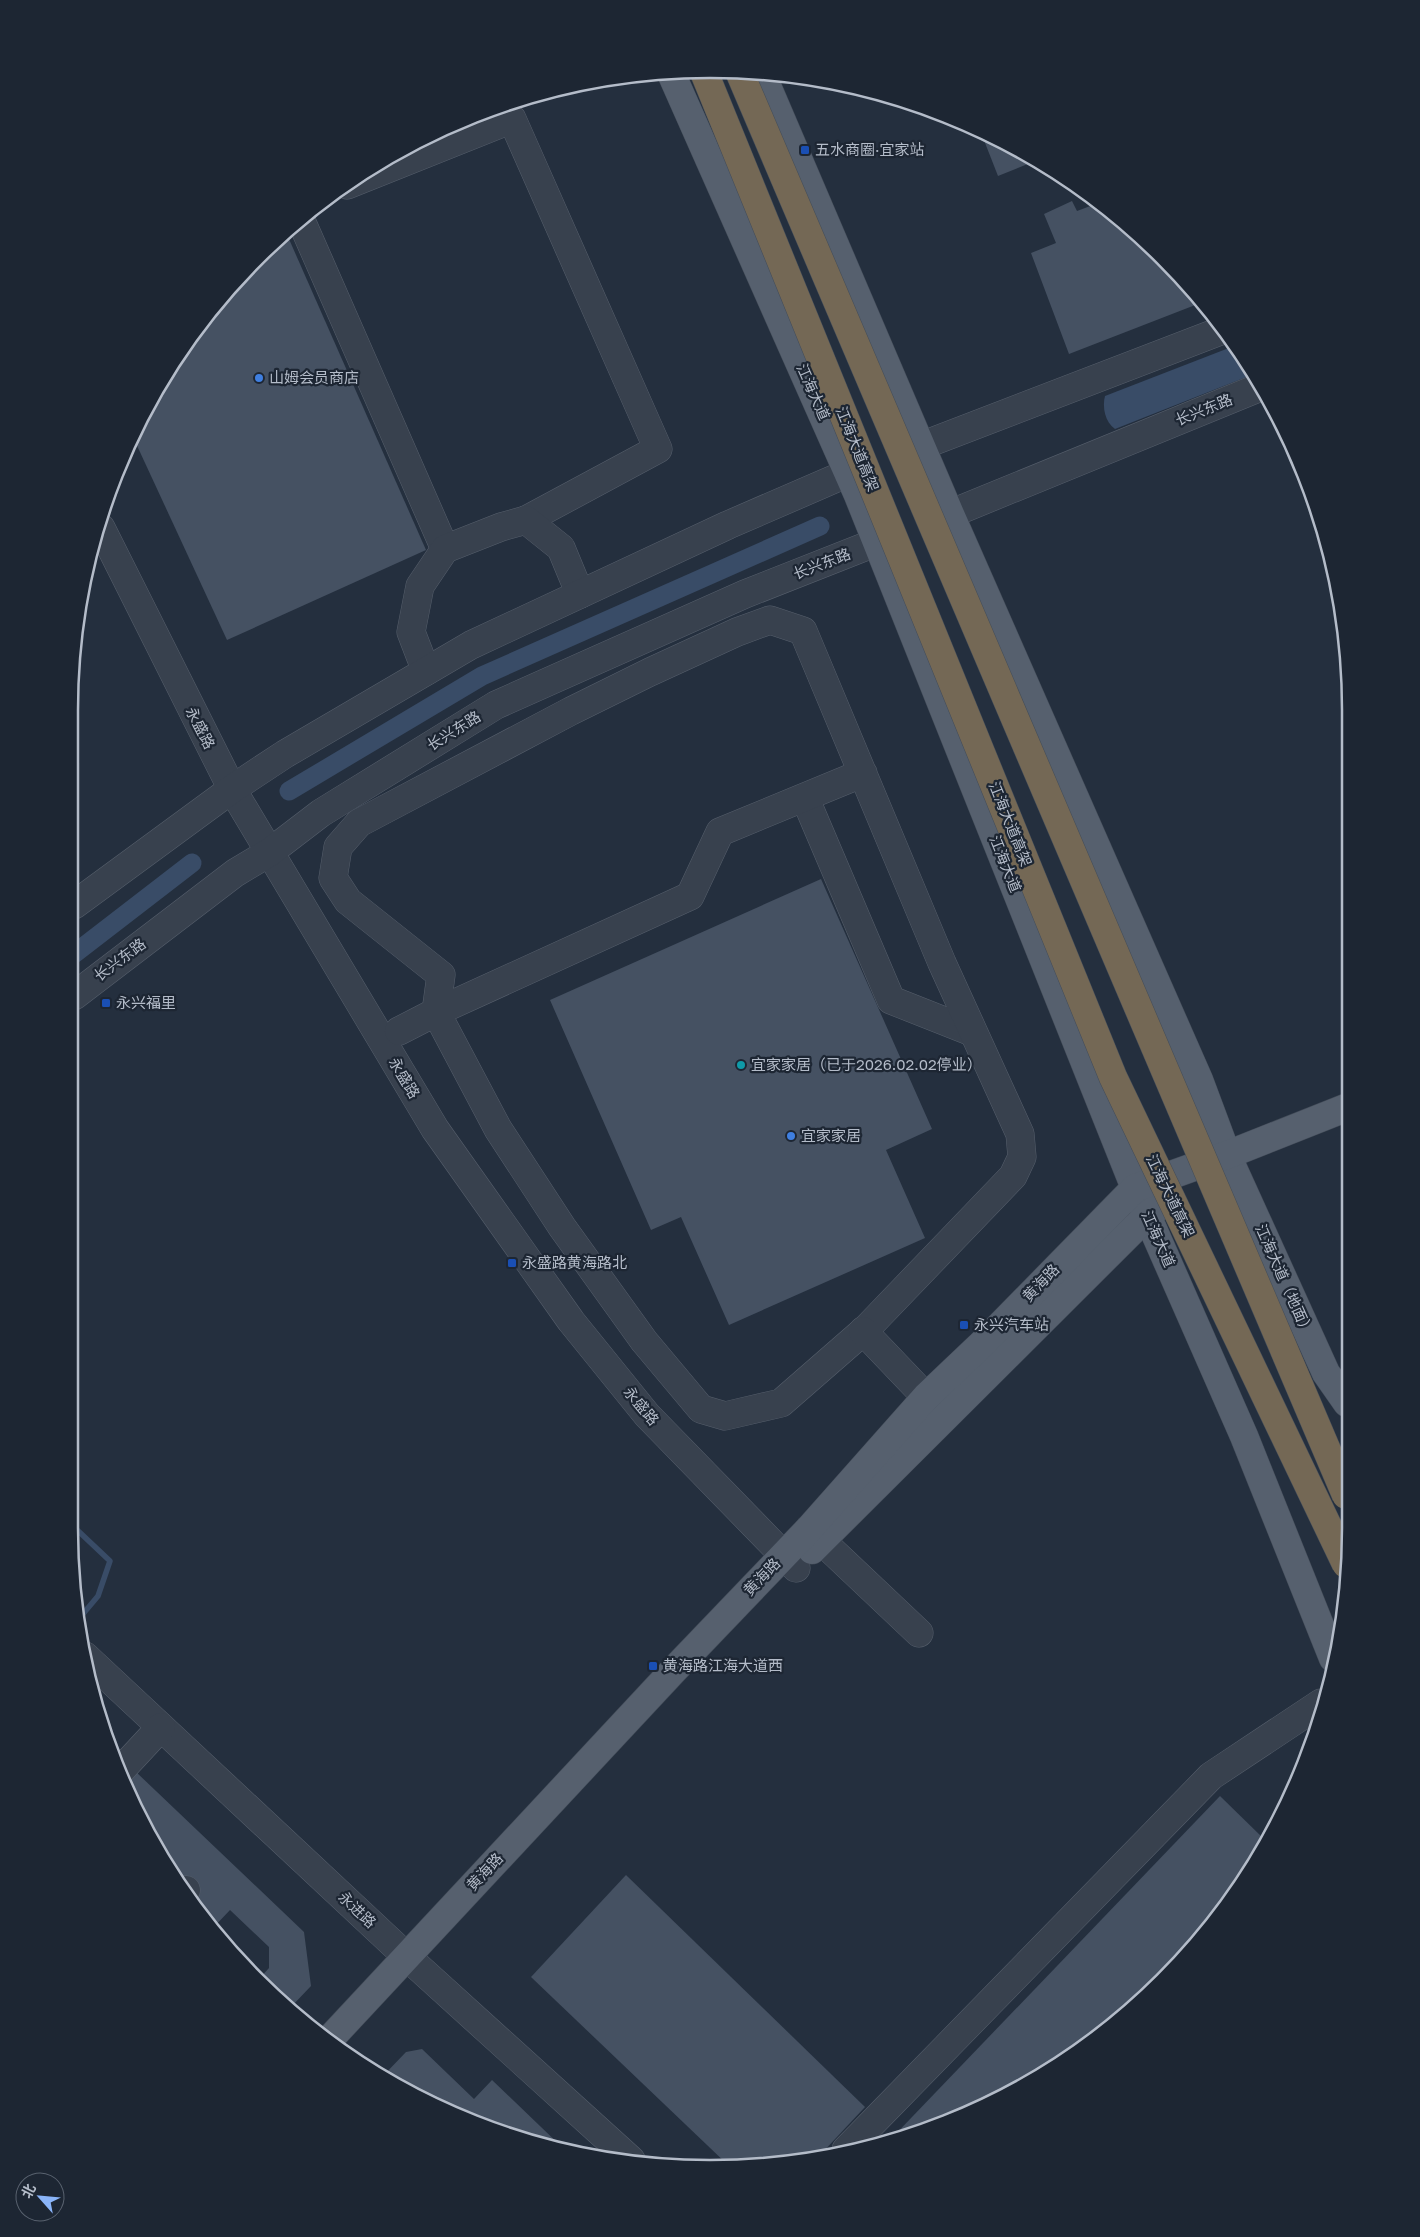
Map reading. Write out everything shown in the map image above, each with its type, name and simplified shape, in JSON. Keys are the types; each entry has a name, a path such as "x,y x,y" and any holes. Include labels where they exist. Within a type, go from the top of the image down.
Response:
{"highway":[{"name":"江海大道高架","path":"706,78 1113,1077 1341,1554"},
{"path":"743,79 1342,1486"}],"main road":[{"name":"江海大道","path":"674,79 877,542 1135,1188 1244,1436 1330,1650"},
{"path":"765,80 950,514 1199,1080 1227,1155"},
{"name":"黄海路","path":"815,1535 926,1398 1135,1188 1227,1155 1342,1108"},
{"name":"黄海路","path":"334,2035 413,1962 815,1535 1148,1215 1227,1155"},
{"name":"江海大道（地面）","path":"1227,1155 1326,1373 1342,1397"},
{"name":"黄海路","path":"347,2045 413,1962"}],"street":[{"path":"376,174 512,119 658,449 526,520 501,527 445,549 420,586 411,632 426,671"},
{"path":"303,226 445,549"},
{"path":"921,446 1217,332"},
{"name":"长兴东路","path":"950,514 1255,389"},
{"path":"77,903 232,789 285,754 470,645 728,525 848,473"},
{"path":"526,520 561,548 580,594"},
{"name":"永盛路","path":"103,532 232,789 288,886 435,1129 571,1320 647,1416 789,1562"},
{"name":"长兴东路","path":"77,994 235,874 270,852 321,813 496,705 745,594 877,542"},
{"path":"770,620 803,631 972,1032 1020,1134 1022,1157 1013,1176 863,1331 781,1402 725,1416 701,1409 644,1341 562,1227 498,1129 436,1012 441,975 348,901 333,878 338,847 360,823 650,672 738,632 770,620"},
{"path":"399,1031 436,1012 690,896 720,832 862,774"},
{"path":"805,798 891,1000 972,1032"},
{"path":"863,1331 926,1398"},
{"path":"815,1535 919,1632"},
{"name":"永进路","path":"93,1663 413,1962 624,2153"},
{"path":"853,2143 1211,1776 1316,1706"},
{"path":"125,1766 161,1727"}],"water":[{"path":"1228,348 1247,377 1115,429 1109,422 1104,409 1105,396"}],"building":[{"path":"984,140 1029,164 998,176"},
{"path":"1072,201 1077,211 1092,206 1127,234 1196,305 1069,354 1031,253 1056,243 1044,214"},
{"name":"山姆会员商店","path":"289,238 426,550 227,640 136,445 162,394 208,325 234,293"},
{"name":"宜家家居（已于2026.02.02停业）","path":"821,879 932,1129 886,1150 925,1238 729,1325 681,1217 651,1230 550,1000"},
{"path":"135,1771 304,1932 311,1986 294,2004 263,1974 269,1968 269,1947 230,1910 217,1923 208,1912 193,1891 196,1888 182,1875 162,1843 129,1777"},
{"path":"1220,1796 1261,1836 1236,1878 1186,1944 1127,2003 1095,2029 1026,2075 990,2094 952,2111 899,2130"},
{"path":"626,1875 865,2107 826,2148 793,2154 722,2159 531,1977"},
{"path":"422,2049 474,2099 492,2080 554,2140 507,2126 468,2111 430,2094 388,2071 406,2052"}],"waterway":[{"path":"289,791 482,676 820,526"},
{"path":"77,952 192,863"},
{"path":"77,1530 110,1561 98,1596 84,1613"}],"place":[{"name":"五水商圈·宜家站","path":"805,150"},
{"name":"山姆会员商店","path":"259,378"},
{"name":"永兴福里","path":"106,1003"},
{"name":"宜家家居（已于2026.02.02停业）","path":"741,1065"},
{"name":"宜家家居","path":"791,1136"},
{"name":"永盛路黄海路北","path":"512,1263"},
{"name":"永兴汽车站","path":"964,1325"},
{"name":"黄海路江海大道西","path":"653,1666"}]}
